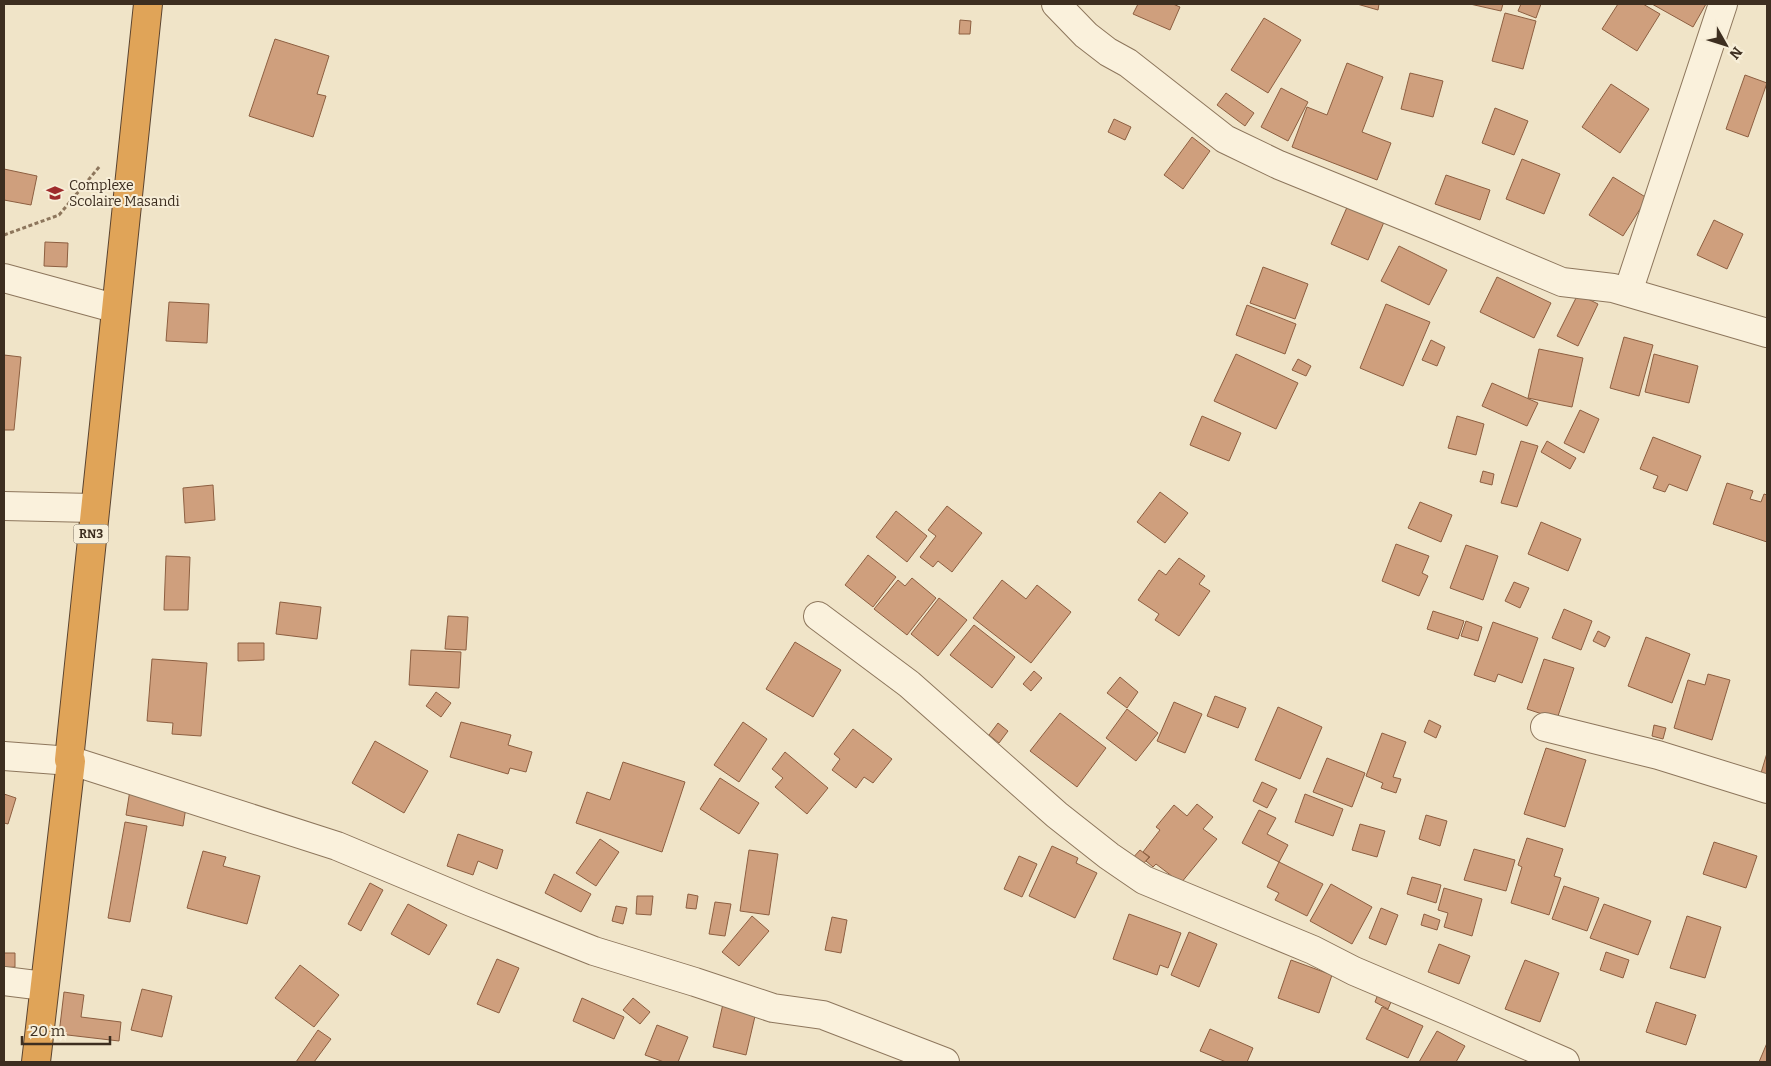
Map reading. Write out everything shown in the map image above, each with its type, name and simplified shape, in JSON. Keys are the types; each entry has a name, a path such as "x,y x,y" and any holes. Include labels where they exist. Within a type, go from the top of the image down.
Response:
{"highway":[{"name":"RN3","path":"36,1062 70,761 93,508 148,4"}],"street":[{"path":"1056,4 1086,35 1108,52 1128,63 1224,139 1279,165 1562,282 1612,288 1767,333"},
{"path":"1628,292 1723,4"},
{"path":"4,278 114,308"},
{"path":"4,506 93,508"},
{"path":"818,616 909,684 1057,814 1109,856 1144,880 1312,950 1354,971 1565,1062"},
{"path":"1545,727 1658,755 1767,789"},
{"path":"4,756 70,761 337,846 471,902 594,950 773,1008 823,1015 945,1062"},
{"path":"4,981 44,986"}],"path":[{"path":"4,235 59,215 101,164 132,146"}],"building":[{"path":"1138,4 1173,4 1180,7 1170,30 1133,14"},
{"path":"1357,4 1379,4 1378,10"},
{"path":"1470,4 1503,4 1501,11"},
{"path":"1521,4 1541,4 1536,18 1518,11"},
{"path":"1618,4 1643,4 1660,14 1637,51 1602,29"},
{"path":"1652,4 1706,4 1693,27"},
{"path":"1505,13 1536,21 1523,69 1492,61"},
{"path":"1264,18 1301,40 1268,93 1231,70"},
{"path":"960,20 971,21 970,34 959,34"},
{"path":"275,39 329,56 317,94 326,96 313,137 249,116"},
{"path":"1347,63 1383,77 1362,132 1391,143 1377,180 1292,147 1307,107 1327,115"},
{"path":"1410,73 1443,81 1433,117 1401,109"},
{"path":"1745,75 1767,83 1748,137 1726,129"},
{"path":"1611,84 1649,109 1620,153 1582,127"},
{"path":"1281,88 1308,102 1288,141 1261,127"},
{"path":"1226,93 1254,113 1245,126 1217,105"},
{"path":"1495,108 1528,121 1514,155 1482,143"},
{"path":"1114,119 1131,127 1125,140 1108,132"},
{"path":"1192,137 1210,151 1183,189 1164,175"},
{"path":"1522,159 1560,174 1544,214 1506,199"},
{"path":"4,169 37,176 31,205 4,200"},
{"path":"1446,175 1490,190 1480,220 1435,204"},
{"path":"1613,177 1647,198 1623,236 1589,215"},
{"path":"1348,205 1384,222 1368,260 1331,244"},
{"path":"1714,220 1743,234 1727,269 1697,255"},
{"path":"45,242 68,243 67,267 44,266"},
{"path":"1399,246 1447,270 1429,305 1381,281"},
{"path":"1263,267 1308,284 1295,319 1250,303"},
{"path":"1497,277 1551,303 1534,338 1480,312"},
{"path":"1578,294 1598,304 1578,346 1557,336"},
{"path":"169,302 209,304 207,343 166,341"},
{"path":"1386,304 1430,322 1403,386 1360,368"},
{"path":"1247,305 1296,324 1285,354 1236,335"},
{"path":"1624,337 1653,345 1639,396 1610,388"},
{"path":"1431,340 1445,347 1437,366 1422,360"},
{"path":"1539,349 1583,358 1572,407 1528,398"},
{"path":"1236,354 1298,383 1276,429 1214,401"},
{"path":"1654,354 1698,366 1689,403 1645,392"},
{"path":"4,355 21,357 14,430 4,430"},
{"path":"1298,359 1311,366 1306,376 1292,370"},
{"path":"1492,383 1538,403 1527,426 1482,406"},
{"path":"1580,410 1599,419 1584,453 1564,443"},
{"path":"1202,416 1241,433 1229,461 1190,445"},
{"path":"1457,416 1484,424 1476,455 1448,448"},
{"path":"1653,437 1701,456 1687,491 1669,484 1665,492 1653,488 1658,476 1640,469"},
{"path":"1521,441 1538,446 1517,507 1501,503"},
{"path":"1547,441 1576,458 1570,469 1541,452"},
{"path":"1483,471 1494,474 1492,485 1480,482"},
{"path":"1727,483 1753,491 1750,499 1761,502 1764,494 1767,495 1767,542 1713,524"},
{"path":"213,485 215,520 185,523 183,488"},
{"path":"1160,492 1188,513 1165,543 1137,522"},
{"path":"1420,502 1452,515 1441,542 1408,528"},
{"path":"947,506 982,533 952,572 938,561 933,567 920,557 936,536 928,530"},
{"path":"896,511 927,536 907,562 876,537"},
{"path":"1541,522 1581,539 1568,571 1528,554"},
{"path":"1396,544 1429,556 1422,573 1428,576 1419,596 1382,581"},
{"path":"1466,545 1498,556 1483,600 1450,588"},
{"path":"868,555 896,577 873,607 845,585"},
{"path":"166,556 190,557 188,610 164,610"},
{"path":"1179,558 1205,576 1199,584 1210,591 1179,636 1155,620 1159,614 1138,600 1159,570 1166,575"},
{"path":"912,578 936,598 907,635 874,609 898,580 905,586"},
{"path":"1002,580 1026,599 1037,585 1071,612 1031,663 973,618"},
{"path":"1514,582 1529,588 1520,608 1505,601"},
{"path":"939,598 967,620 938,656 911,634"},
{"path":"280,602 321,607 317,639 276,634"},
{"path":"1564,609 1592,621 1581,650 1552,638"},
{"path":"1433,611 1464,621 1458,639 1427,629"},
{"path":"448,616 468,617 466,650 445,649"},
{"path":"1466,621 1482,627 1478,641 1461,636"},
{"path":"1493,622 1538,638 1522,683 1498,674 1495,682 1474,675"},
{"path":"974,625 1015,657 992,688 950,655"},
{"path":"1598,631 1610,637 1605,647 1593,641"},
{"path":"1646,637 1690,654 1672,703 1628,686"},
{"path":"795,642 841,670 813,717 766,689"},
{"path":"238,643 264,643 264,660 238,661"},
{"path":"411,650 461,652 459,688 409,685"},
{"path":"152,659 207,663 201,736 172,734 173,723 147,721"},
{"path":"1544,659 1574,668 1557,719 1527,709"},
{"path":"1034,671 1042,678 1031,691 1023,684"},
{"path":"1708,674 1730,680 1712,740 1674,728 1688,680 1705,685"},
{"path":"1120,677 1138,692 1127,708 1107,693"},
{"path":"436,692 451,703 441,717 426,706"},
{"path":"1215,696 1246,708 1238,728 1207,716"},
{"path":"1174,702 1202,714 1185,753 1157,741"},
{"path":"1278,707 1322,727 1300,779 1255,760"},
{"path":"1127,709 1158,733 1136,761 1106,738"},
{"path":"1060,713 1106,748 1077,787 1030,751"},
{"path":"1429,720 1441,726 1436,738 1424,732"},
{"path":"461,722 511,735 508,745 532,752 526,772 510,768 508,774 450,757"},
{"path":"743,722 767,739 739,782 714,765"},
{"path":"998,723 1008,731 999,743 989,735"},
{"path":"1654,725 1666,728 1663,739 1652,736"},
{"path":"853,729 892,759 873,783 864,777 856,788 832,770 840,759 834,754"},
{"path":"1382,733 1406,742 1393,777 1401,779 1396,793 1381,788 1383,783 1366,776"},
{"path":"375,741 428,771 404,813 352,783"},
{"path":"1546,748 1586,760 1565,827 1524,814"},
{"path":"785,752 828,788 807,814 775,787 783,778 772,769"},
{"path":"1767,753 1767,775 1761,773"},
{"path":"1327,758 1365,773 1352,807 1313,792"},
{"path":"623,762 685,782 662,852 576,823 587,792 610,800"},
{"path":"720,778 759,803 739,834 700,809"},
{"path":"1262,782 1277,789 1267,808 1253,801"},
{"path":"130,790 187,801 183,826 126,815"},
{"path":"4,794 16,798 8,824 4,823"},
{"path":"1305,794 1343,809 1333,836 1295,822"},
{"path":"1197,804 1213,817 1203,829 1217,839 1181,883 1156,864 1153,867 1146,861 1150,857 1143,852 1160,830 1156,827 1174,805 1187,816"},
{"path":"1259,810 1276,818 1267,834 1288,845 1279,862 1242,843"},
{"path":"1426,815 1447,821 1440,846 1419,839"},
{"path":"125,822 147,826 130,922 108,918"},
{"path":"1360,824 1385,831 1377,857 1352,850"},
{"path":"458,834 503,850 497,869 478,861 473,875 447,866"},
{"path":"1527,838 1563,849 1554,876 1561,878 1549,915 1511,903 1522,867 1518,865"},
{"path":"600,839 619,852 596,886 576,873"},
{"path":"1714,842 1757,856 1746,888 1703,874"},
{"path":"1052,846 1078,858 1076,863 1097,873 1075,918 1029,896"},
{"path":"1474,849 1515,860 1506,891 1464,880"},
{"path":"749,850 778,854 769,915 740,911"},
{"path":"1140,850 1149,857 1139,869 1130,861"},
{"path":"203,851 226,857 223,866 260,876 247,924 187,908"},
{"path":"1019,856 1037,864 1022,897 1004,889"},
{"path":"1279,862 1323,884 1307,916 1275,900 1279,893 1267,887"},
{"path":"554,874 591,894 581,912 545,893"},
{"path":"1412,877 1441,885 1436,903 1407,894"},
{"path":"370,883 383,890 361,931 348,924"},
{"path":"1331,884 1372,907 1352,944 1310,921"},
{"path":"1564,886 1599,898 1587,931 1552,919"},
{"path":"1444,888 1482,899 1472,936 1444,927 1448,913 1438,910"},
{"path":"688,894 698,896 696,909 686,908"},
{"path":"637,896 653,896 651,915 636,914"},
{"path":"715,902 731,904 725,936 709,934"},
{"path":"408,904 447,925 429,955 391,934"},
{"path":"1604,904 1651,921 1638,955 1590,938"},
{"path":"616,906 627,908 623,924 612,921"},
{"path":"1381,908 1398,915 1386,945 1369,938"},
{"path":"1129,914 1181,933 1168,968 1160,965 1157,975 1113,959"},
{"path":"1424,914 1440,920 1437,930 1421,925"},
{"path":"752,916 769,931 739,966 722,952"},
{"path":"1687,916 1721,927 1705,978 1670,968"},
{"path":"832,917 847,920 841,953 825,950"},
{"path":"1189,932 1217,944 1199,987 1171,975"},
{"path":"1439,944 1470,956 1459,984 1428,972"},
{"path":"1606,952 1629,960 1623,978 1600,970"},
{"path":"4,953 15,953 15,967 4,968"},
{"path":"497,959 519,968 499,1013 477,1004"},
{"path":"1291,960 1332,975 1319,1013 1278,998"},
{"path":"1525,960 1559,973 1540,1022 1505,1009"},
{"path":"300,965 339,995 314,1027 275,998"},
{"path":"142,989 172,996 162,1037 131,1030"},
{"path":"1380,989 1394,995 1388,1009 1375,1002"},
{"path":"64,992 84,995 81,1017 121,1022 119,1041 59,1034"},
{"path":"582,998 624,1017 614,1039 573,1021"},
{"path":"633,998 650,1012 640,1024 623,1010"},
{"path":"1656,1002 1696,1015 1686,1045 1646,1032"},
{"path":"723,1004 756,1012 746,1055 713,1047"},
{"path":"1382,1007 1423,1026 1408,1058 1366,1039"},
{"path":"657,1025 688,1037 678,1062 664,1062 645,1055"},
{"path":"1210,1029 1253,1048 1247,1062 1226,1062 1200,1051"},
{"path":"318,1030 331,1039 314,1062 296,1062"},
{"path":"1437,1031 1465,1046 1456,1062 1419,1062"},
{"path":"1767,1043 1767,1062 1759,1062"}],"place":[{"name":"Complexe Scolaire Masandi","path":"55,193"}]}
